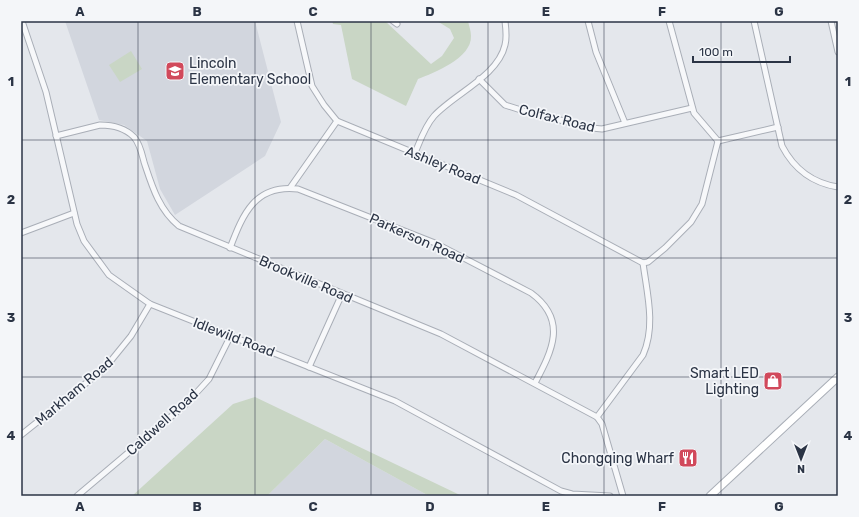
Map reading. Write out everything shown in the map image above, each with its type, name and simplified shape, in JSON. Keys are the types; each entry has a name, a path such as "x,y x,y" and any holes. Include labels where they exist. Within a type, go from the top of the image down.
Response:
{"main road":[{"path":"710,496 838,377"}],"street":[{"name":"Idlewild Road","path":"22,21 46,92 74,214 84,241 109,275 150,304 309,366 394,402 561,491 610,496"},
{"name":"Ashley Road","path":"297,21 312,86 324,105 337,121 516,195 644,263"},
{"path":"415,154 428,125 435,115 492,67 505,46 505,21"},
{"path":"588,21 596,52 625,123"},
{"path":"669,21 694,113 718,141"},
{"path":"754,21 782,146 789,158 803,174 825,185 838,187"},
{"path":"831,21 838,52"},
{"name":"Colfax Road","path":"479,79 505,105 592,128 602,129 692,108"},
{"path":"230,248 241,219 249,206 262,196 290,188 337,121"},
{"name":"Brookville Road","path":"56,136 100,125 107,125 125,131 134,138 139,146 155,194 173,221 186,230 441,334 596,417"},
{"path":"718,141 778,127"},
{"path":"623,496 602,424 596,417 643,355 646,348 650,315 644,263 648,262 691,222 702,204 718,141"},
{"name":"Parkerson Road","path":"290,188 298,189 435,243 538,298 549,313 553,324 554,337 552,349 535,383"},
{"path":"21,233 74,214"},
{"path":"309,366 342,294"},
{"name":"Markham Road","path":"21,435 105,368 131,336 150,304"},
{"name":"Caldwell Road","path":"77,496 186,404 209,380 231,335"}],"shaded area":[{"name":"Lincoln Elementary School","path":"65,21 255,21 281,122 265,156 175,215 160,189 147,141 124,125 99,120"},
{"path":"325,439 429,496 267,496"}],"green space":[{"path":"332,21 385,21 431,64 442,56 454,38 450,29 437,21 468,21 471,36 470,44 459,58 451,64 418,79 406,106 352,79 341,25 333,24"},
{"path":"131,51 142,69 120,82 109,65"},
{"path":"255,397 462,496 429,496 325,439 267,496 132,496 233,404"}],"place":[{"name":"Lincoln Elementary School","path":"175,71"},
{"name":"Smart LED Lighting","path":"773,381"},
{"name":"Chongqing Wharf","path":"688,458"}]}
